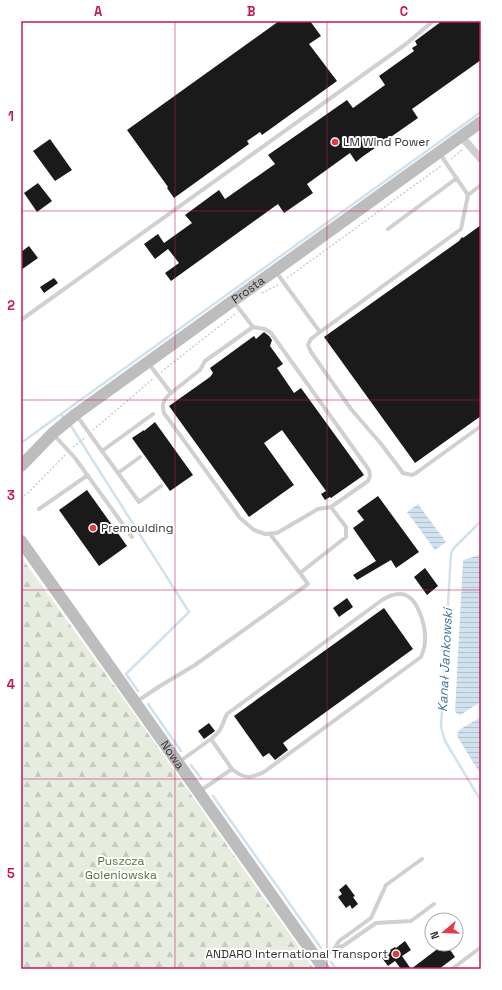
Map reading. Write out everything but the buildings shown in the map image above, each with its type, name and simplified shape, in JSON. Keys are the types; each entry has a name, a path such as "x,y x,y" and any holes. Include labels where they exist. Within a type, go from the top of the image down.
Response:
{"street":[{"name":"Prosta","path":"21,466 53,433 76,414 481,122"},
{"path":"461,136 481,159"},
{"name":"Nowa","path":"21,541 179,762 321,965"}],"lane":[{"path":"21,320 406,44 433,21"},
{"path":"439,152 468,195"},
{"path":"388,229 457,178"},
{"path":"481,186 468,195 461,229 320,332 311,339 308,345 310,352 351,409 382,445 403,474 412,475 416,473 481,426"},
{"path":"275,270 320,332"},
{"path":"233,300 252,327"},
{"path":"252,327 265,329 271,333 370,470 368,481 331,507 318,509 277,533 265,534 254,530 240,518 164,413 163,402 172,393 200,370 206,361 252,327"},
{"path":"147,362 172,393"},
{"path":"76,414 139,502 161,486"},
{"path":"102,451 153,414"},
{"path":"53,433 88,475 132,537"},
{"path":"118,473 140,457"},
{"path":"39,509 88,475"},
{"path":"300,574 346,537 346,527 331,507"},
{"path":"136,702 195,665 308,584 270,534"},
{"path":"179,762 218,733 227,714 382,600 391,595 398,594 404,594 411,598 424,625 425,642 421,657 264,772 248,777 240,775 232,769 211,739"},
{"path":"200,792 232,769"},
{"path":"321,965 340,941 371,918 386,885 422,859"},
{"path":"335,948 343,946 376,924 411,921 434,904"},
{"path":"452,969 481,947"}],"green space":[{"name":"Puszcza Goleniowska","path":"21,557 126,702 314,969 21,969"}],"water":[{"path":"418,504 446,542 435,550 407,512"},
{"path":"479,555 481,557 481,702 460,715 455,712 463,560"},
{"path":"481,717 481,775 457,736 459,730"}],"waterway":[{"path":"61,414 481,112"},
{"path":"21,443 61,414 63,417"},
{"path":"71,426 189,612 126,674 138,691"},
{"name":"Kanał Jankowski","path":"481,521 453,549 451,553 441,727 445,741 481,801"},
{"path":"148,704 181,751"},
{"path":"191,765 201,778"},
{"path":"213,796 321,948"},
{"path":"331,962 336,969"}],"place":[{"name":"LM Wind Power","path":"335,142"},
{"name":"Premoulding","path":"93,528"},
{"name":"ANDARO International Transport","path":"396,954"}]}
